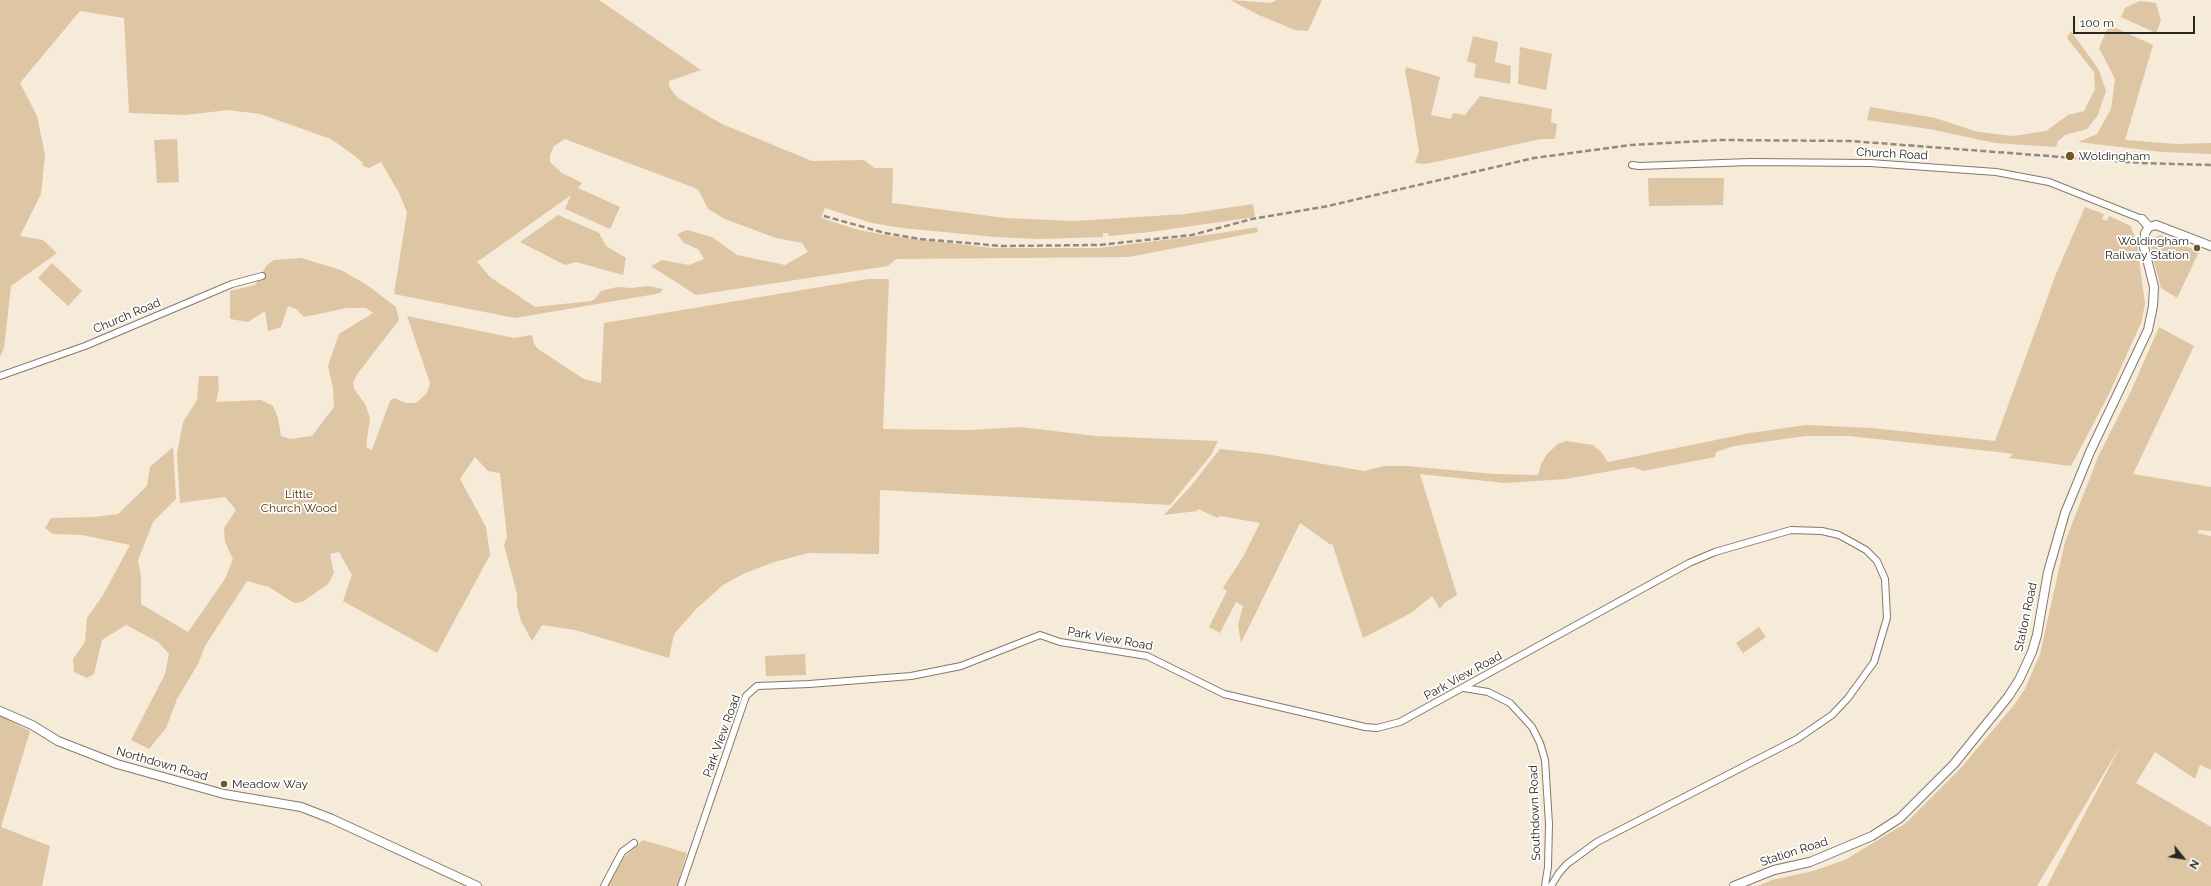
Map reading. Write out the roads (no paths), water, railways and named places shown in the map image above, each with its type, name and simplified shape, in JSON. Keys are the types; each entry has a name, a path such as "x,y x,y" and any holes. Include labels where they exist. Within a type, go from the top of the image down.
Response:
{"street":[{"name":"Church Road","path":"1632,165 1750,162 1870,163 1996,172 2049,182 2142,219"},
{"path":"2142,219 2148,228 2159,225 2211,246"},
{"name":"Station Road","path":"1734,886 1774,870 1810,862 1872,836 1900,818 1954,764 2019,680 2027,665 2037,634 2048,572 2065,513 2090,452 2148,330 2154,298 2154,287 2144,240 2148,228"},
{"name":"Church Road","path":"0,376 85,346 232,284 262,276"},
{"name":"Park View Road","path":"681,886 746,696 757,686 809,684 911,676 961,666 1040,635 1060,642 1147,656 1224,694 1365,727 1389,726 1400,722 1464,688 1696,560 1734,546 1784,532 1822,531 1839,535 1866,550 1877,561 1885,579 1887,618 1874,662 1848,698 1832,715 1797,739 1598,842 1567,864 1559,872 1551,886"},
{"name":"Southdown Road","path":"1464,688 1488,692 1510,703 1532,728 1540,743 1545,760 1549,824 1548,867 1545,886"},
{"name":"Northdown Road","path":"0,711 32,725 58,741 117,764 224,794 301,807 332,819 477,886"},
{"path":"604,886 622,852 634,843"}],"railway":[{"path":"824,216 885,233 920,239 1002,246 1099,245 1192,235 1252,219 1328,206 1534,158 1631,145 1722,140 1851,141 2141,163 2211,165"}],"place":[{"name":"Woldingham","path":"2070,156"},
{"name":"Woldingham Railway Station","path":"2197,248"},
{"name":"Meadow Way","path":"224,784"}],"park label":[{"name":"Little Church Wood","path":"299,501"}]}
